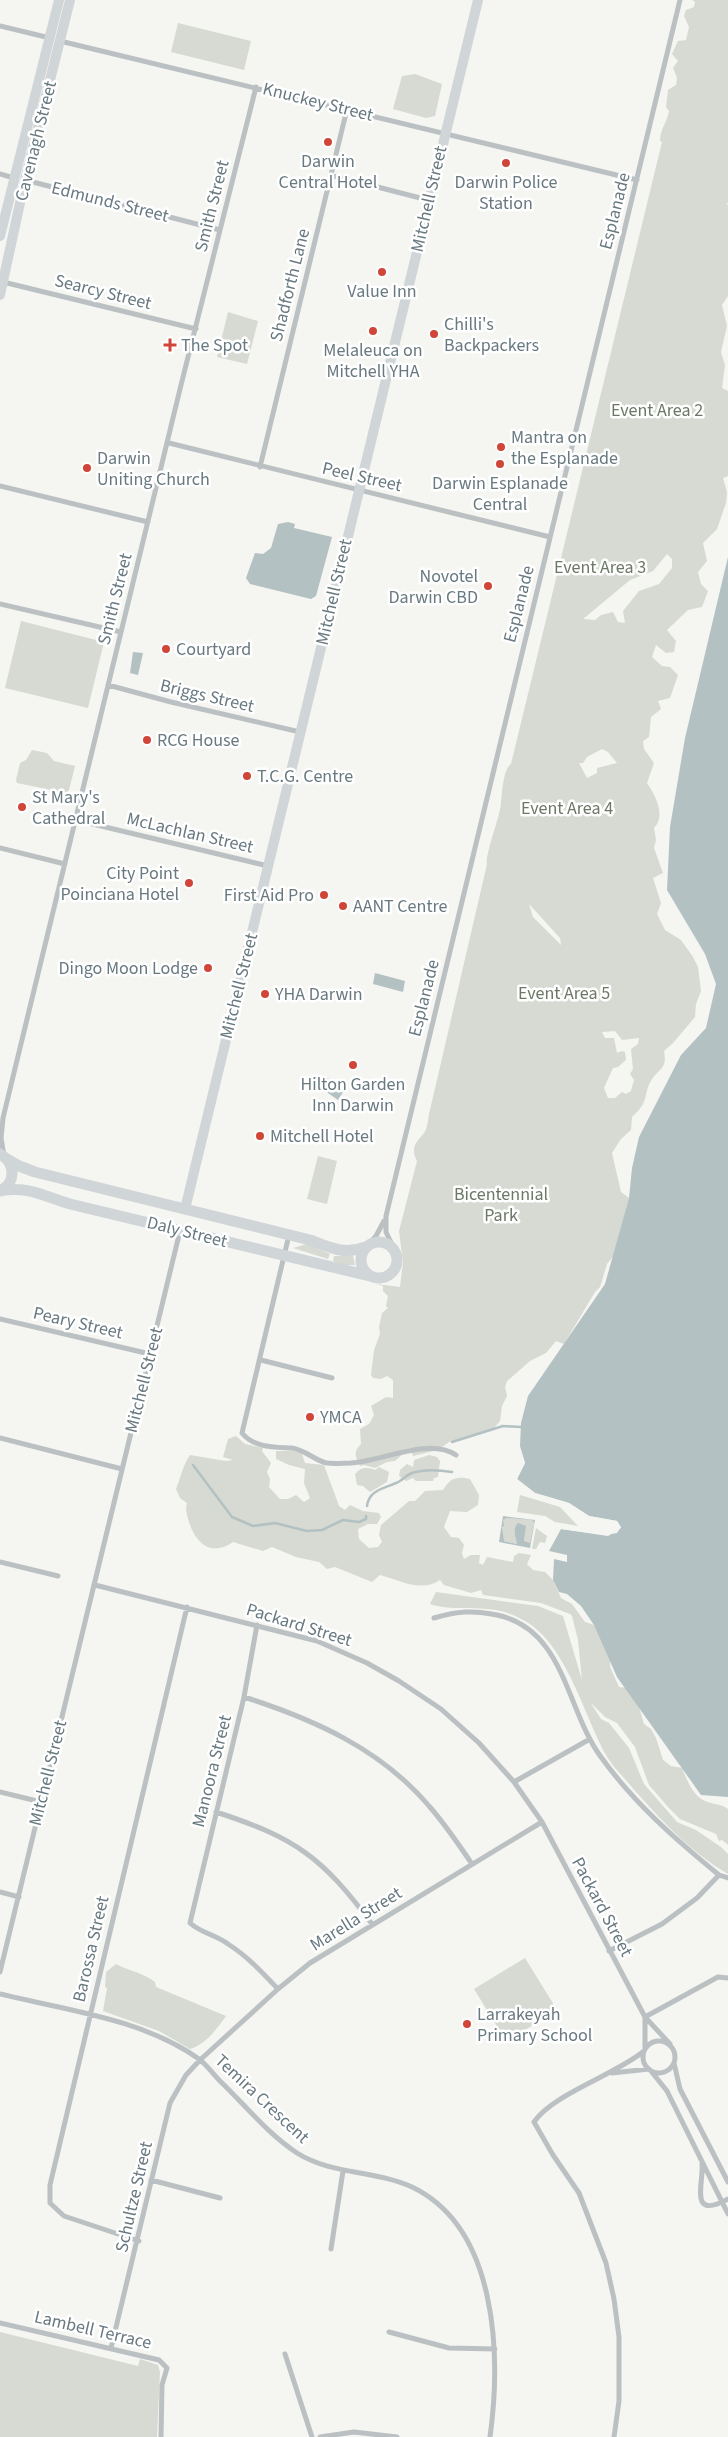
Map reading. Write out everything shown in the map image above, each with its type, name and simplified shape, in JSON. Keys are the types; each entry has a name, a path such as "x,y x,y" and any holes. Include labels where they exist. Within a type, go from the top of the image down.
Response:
{"main road":[{"name":"Daly Street","path":"4,1156 19,1166 35,1172 310,1240 340,1252 354,1251 376,1242 385,1242 395,1251"},
{"path":"0,1191 9,1184 12,1175 11,1166 4,1156"},
{"name":"Daly Street","path":"0,1191 12,1189 33,1191 70,1204 374,1277"},
{"name":"Mitchell Street","path":"180,1231 185,1209"},
{"path":"367,1246 362,1255 363,1267 374,1277 382,1278 392,1273 397,1263 395,1251"}],"street":[{"name":"Cavenagh Street","path":"55,39 59,0"},
{"name":"Cavenagh Street","path":"0,295 20,179 55,39 70,0"},
{"name":"Mitchell Street","path":"185,1209 444,133 478,0"},
{"name":"Esplanade","path":"367,1246 376,1236 386,1216 680,0"},
{"name":"Knuckey Street","path":"0,26 637,180"},
{"name":"Smith Street","path":"0,1126 256,87"},
{"name":"Shadforth Lane","path":"260,467 347,109"},
{"name":"Edmunds Street","path":"0,174 220,230"},
{"path":"331,175 428,200"},
{"name":"Cavenagh Street","path":"0,236 20,179"},
{"name":"Searcy Street","path":"2,282 196,330"},
{"name":"Peel Street","path":"169,443 260,467 550,536"},
{"path":"0,486 148,522"},
{"path":"0,604 121,632"},
{"name":"Briggs Street","path":"108,685 171,702 301,732"},
{"name":"McLachlan Street","path":"76,820 269,866"},
{"path":"0,848 65,864"},
{"name":"Smith Street","path":"3,1118 1,1138 4,1156"},
{"name":"Esplanade","path":"386,1216 386,1232 395,1251"},
{"name":"Mitchell Street","path":"0,1972 180,1231"},
{"path":"289,1235 261,1360 242,1426 242,1433 245,1437 269,1448 293,1448 306,1452 326,1463 366,1462 426,1448 441,1448 456,1455"},
{"name":"Peary Street","path":"0,1319 150,1354"},
{"path":"261,1360 332,1378"},
{"path":"0,1438 122,1469"},
{"path":"0,1562 58,1576"},
{"name":"Packard Street","path":"95,1585 298,1635 337,1649 399,1681 460,1726 479,1743 514,1782 542,1822 645,2017 670,2044"},
{"name":"Barossa Street","path":"138,2241 64,2216 50,2203 50,2185 187,1607"},
{"path":"434,1618 458,1611 482,1612 509,1617 532,1631 552,1655 590,1739 608,1766 665,1830 719,1875 728,1878"},
{"name":"Manoora Street","path":"257,1625 244,1697 190,1923 198,1930 215,1936 241,1952 278,1989"},
{"path":"244,1697 286,1710 329,1728 374,1757 402,1778 428,1804 472,1864"},
{"path":"514,1782 590,1739"},
{"path":"0,1792 41,1802"},
{"path":"216,1812 278,1835 302,1849 323,1865 343,1886 372,1924"},
{"name":"Marella Street","path":"200,2060 278,1989 310,1963 542,1822"},
{"path":"609,1951 662,1924 678,1913 697,1898 719,1875"},
{"path":"0,1892 19,1896"},
{"path":"645,2017 718,1977 728,1978"},
{"name":"Temira Crescent","path":"0,1994 89,2015 157,2034 200,2060 285,2144 310,2160 343,2171 378,2176 412,2187 432,2200 463,2233 476,2260 492,2324 494,2403 490,2437"},
{"name":"Packard Street","path":"645,2017 645,2050"},
{"path":"614,2437 620,2401 619,2337 614,2299 606,2263 579,2193 553,2155 534,2122 550,2106 612,2073 645,2050 654,2041 659,2040 670,2044 675,2054 674,2063 680,2089 728,2182"},
{"path":"645,2050 643,2059 667,2091 701,2160 725,2201 728,2214"},
{"name":"Schultze Street","path":"111,2348 170,2103 186,2075 200,2060"},
{"path":"612,2073 650,2070 665,2072 674,2063"},
{"path":"701,2160 702,2175 699,2188 702,2199 709,2206 725,2201"},
{"path":"331,2249 343,2171"},
{"path":"151,2180 220,2198"},
{"name":"Lambell Terrace","path":"0,2323 159,2360 167,2368 162,2385 161,2437"},
{"path":"389,2332 449,2348 494,2349"},
{"path":"285,2354 312,2437"},
{"path":"320,2437 354,2432 397,2437"}],"green space":[{"name":"Bicentennial Park","path":"692,0 728,0 728,202 726,205 728,204 728,296 722,305 727,326 721,352 725,365 722,388 728,391 728,476 723,478 727,492 726,503 717,529 703,543 707,561 698,572 701,584 708,591 702,607 688,610 667,630 676,641 674,652 666,653 656,645 652,657 662,666 670,667 678,675 670,698 658,701 661,709 651,717 649,737 643,741 644,749 654,763 647,783 654,794 659,812 658,823 654,828 656,840 654,848 663,873 653,878 661,903 657,914 665,930 681,940 693,957 698,967 701,991 696,1004 695,1017 664,1051 664,1065 652,1079 642,1106 632,1117 631,1130 621,1139 612,1153 621,1192 629,1198 614,1255 607,1264 600,1287 595,1292 564,1344 556,1341 546,1353 530,1361 507,1381 505,1387 507,1396 502,1406 500,1421 494,1428 449,1442 438,1450 413,1456 410,1448 395,1461 387,1462 375,1468 364,1465 360,1466 356,1454 361,1444 360,1429 369,1424 374,1415 371,1406 386,1397 393,1398 393,1380 387,1376 381,1379 373,1378 371,1375 374,1350 380,1334 379,1327 382,1313 388,1308 386,1306 388,1296 383,1291 383,1286 376,1284 400,1287 403,1262 399,1231 417,1161 414,1149 427,1125 487,864 488,852 500,809 506,771 511,764 662,142 660,141 661,133 669,111 666,107 668,90 676,85 677,78 673,68 678,61 672,54 678,41 686,40 689,27 684,16 686,10 694,7 695,2","holes":["667,554 672,559 672,568 659,584 639,591 623,611 625,623 618,622 613,612 601,615 595,620 583,619 630,580 653,571","602,749 608,752 617,763 597,768 597,773 587,778 579,763 583,763 587,757","529,904 560,938 561,945 533,917","615,1031 622,1040 639,1038 638,1044 631,1049 633,1069 630,1074 634,1080 631,1091 626,1094 622,1092 615,1098 608,1098 604,1088 613,1068 618,1067 626,1060 625,1052 617,1053 614,1038 605,1038 602,1032"]},
{"path":"178,23 251,41 244,70 171,52"},
{"path":"415,74 442,84 435,116 426,118 393,109 402,76"},
{"path":"228,312 258,321 247,364 217,357"},
{"path":"21,621 104,642 88,708 5,688"},
{"path":"32,750 47,753 54,761 75,766 69,790 66,793 17,783 20,763 26,760"},
{"path":"318,1156 337,1161 327,1204 307,1199"},
{"path":"307,1244 330,1254 328,1259 293,1248"},
{"path":"334,1256 353,1256 355,1265 342,1265 333,1261"},
{"path":"236,1436 245,1444 263,1448 262,1451 271,1463 267,1472 270,1479 269,1487 280,1499 288,1499 296,1495 304,1502 310,1498 304,1483 305,1469 276,1459 276,1451 295,1451 302,1454 305,1463 324,1465 339,1506 345,1510 350,1505 363,1511 379,1513 381,1517 377,1524 368,1524 358,1529 359,1539 369,1548 378,1547 382,1542 379,1535 381,1525 409,1501 415,1501 425,1491 443,1490 451,1480 470,1479 479,1495 478,1505 467,1512 450,1511 444,1527 451,1537 459,1538 464,1545 462,1553 464,1559 471,1555 480,1555 479,1563 483,1565 487,1557 513,1562 514,1556 519,1553 531,1555 527,1564 533,1570 545,1572 553,1580 561,1598 572,1604 585,1622 594,1625 611,1649 610,1667 619,1687 629,1688 637,1700 644,1724 651,1729 656,1738 663,1760 671,1766 682,1768 691,1787 701,1799 728,1809 728,1845 722,1840 719,1841 716,1834 680,1819 668,1807 649,1785 635,1747 617,1723 605,1717 591,1703 592,1705 601,1719 609,1723 629,1748 644,1784 677,1822 696,1830 728,1854 728,1874 700,1855 675,1833 611,1763 563,1663 552,1646 539,1632 525,1621 500,1611 442,1607 430,1604 436,1592 538,1606 563,1616 582,1680 578,1640 570,1614 541,1603 483,1595 481,1590 471,1593 444,1585 440,1580 433,1584 418,1585 380,1575 372,1582 335,1567 327,1569 319,1562 296,1557 272,1547 263,1551 233,1542 218,1548 211,1548 200,1542 189,1522 186,1510 187,1503 180,1498 176,1489 183,1468 190,1455 226,1461 233,1460 223,1457 228,1439"},
{"path":"429,1455 437,1457 440,1461 438,1477 434,1478 433,1481 416,1481 413,1478 406,1481 399,1476 400,1470 407,1464 413,1467 414,1460"},
{"path":"379,1467 389,1472 387,1482 370,1492 363,1486 357,1485 355,1474 357,1472 364,1468 375,1470"},
{"path":"520,1495 560,1507 578,1526 555,1522 545,1516 517,1512"},
{"path":"507,1518 532,1520 534,1523 530,1543 524,1542 525,1532 515,1527 517,1544 504,1541 502,1535 503,1520"},
{"path":"536,1528 547,1536 545,1543 540,1542 536,1549 532,1549"},
{"path":"525,1958 554,2005 552,2014 506,2041 474,1989"},
{"path":"116,1964 151,1979 155,1982 156,1987 226,2016 206,2040 190,2049 159,2031 103,2011 107,1988 105,1987 106,1972"},
{"path":"0,2332 138,2366 140,2359 158,2365 160,2372 157,2437 0,2437"}],"shaded area":[{"path":"288,522 295,524 294,528 332,537 316,596 311,599 250,584 246,578 255,553 263,554 271,548 278,524"},
{"path":"728,557 728,1797 701,1795 617,1677 594,1625 581,1606 567,1594 559,1592 553,1580 554,1559 567,1562 567,1555 549,1551 561,1529 608,1536 621,1528 617,1521 589,1516 569,1503 535,1493 517,1479 525,1463 520,1446 521,1423 528,1396 605,1284 629,1198 632,1168 639,1137 681,1055 706,1028 716,984 705,954 667,890 670,827 685,738"},
{"path":"133,652 143,653 138,675 130,673"},
{"path":"375,973 405,981 403,992 373,984"},
{"path":"328,1078 334,1086 343,1092 338,1100 328,1093 323,1081"},
{"path":"503,1516 535,1520 530,1548 499,1542","holes":["507,1518 532,1520 534,1523 530,1543 524,1541 526,1526 518,1523 515,1530 517,1544 504,1541 503,1520"]}],"pier":[{"path":"518,1441 525,1463 517,1479 535,1493 569,1503 589,1516 617,1521 621,1527 617,1533 605,1535 561,1529 562,1527 608,1533 615,1531 618,1527 611,1522 588,1519 568,1505 548,1501 525,1490 523,1485 515,1480 522,1462"}],"waterway":[{"path":"452,1442 503,1426 521,1427"},
{"path":"193,1465 232,1517 253,1526 275,1523 307,1531 322,1530 343,1520 359,1522 366,1519 366,1516"},
{"path":"367,1506 374,1493 412,1473 432,1470 452,1472"}],"place":[{"name":"Darwin Central Hotel","path":"328,142"},
{"name":"Darwin Police Station","path":"506,163"},
{"name":"Value Inn","path":"382,272"},
{"name":"Melaleuca on Mitchell YHA","path":"373,331"},
{"name":"Chilli's Backpackers","path":"434,334"},
{"name":"The Spot","path":"170,345"},
{"name":"Mantra on the Esplanade","path":"501,447"},
{"name":"Darwin Esplanade Central","path":"500,464"},
{"name":"Darwin Uniting Church","path":"87,468"},
{"name":"Novotel Darwin CBD","path":"488,586"},
{"name":"Courtyard","path":"166,649"},
{"name":"RCG House","path":"147,740"},
{"name":"T.C.G. Centre","path":"247,776"},
{"name":"St Mary's Cathedral","path":"22,807"},
{"name":"City Point Poinciana Hotel","path":"189,883"},
{"name":"First Aid Pro","path":"324,895"},
{"name":"AANT Centre","path":"343,906"},
{"name":"Dingo Moon Lodge","path":"208,968"},
{"name":"YHA Darwin","path":"265,994"},
{"name":"Hilton Garden Inn Darwin","path":"353,1065"},
{"name":"Mitchell Hotel","path":"260,1136"},
{"name":"YMCA","path":"310,1417"},
{"name":"Larrakeyah Primary School","path":"467,2024"}],"park label":[{"name":"Event Area 2","path":"657,410"},
{"name":"Event Area 3","path":"600,567"},
{"name":"Event Area 4","path":"567,808"},
{"name":"Event Area 5","path":"564,993"}]}
